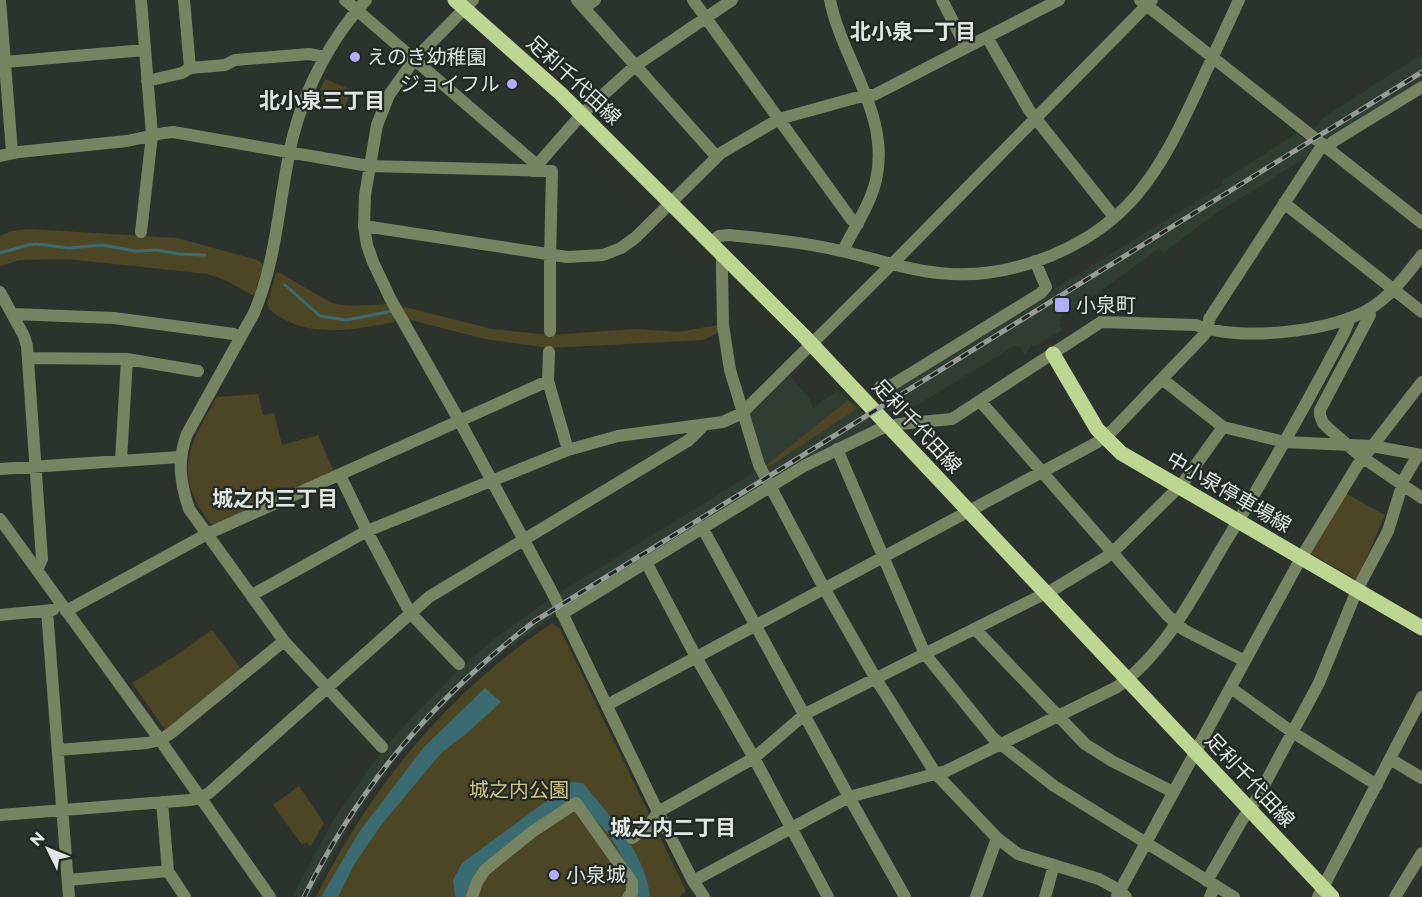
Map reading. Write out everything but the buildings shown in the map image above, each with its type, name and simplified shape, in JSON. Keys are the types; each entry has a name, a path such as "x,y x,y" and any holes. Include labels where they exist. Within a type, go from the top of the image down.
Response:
{"main road":[{"name":"足利千代田線","path":"464,3 582,114 811,344 1249,810 1324,894"},
{"name":"中小泉停車場線","path":"1053,354 1104,438 1131,460 1422,628"}],"street":[{"path":"0,0 5,62 6,154 127,141 174,132 369,166 535,168 552,171 550,332"},
{"path":"141,0 152,135 141,232"},
{"path":"184,0 190,68"},
{"path":"345,0 535,168"},
{"path":"366,0 325,57 303,105 290,153 271,261 257,305 190,428 182,446 180,471 189,509 284,641 382,747"},
{"path":"595,0 580,4 716,156"},
{"path":"693,0 851,219 858,224"},
{"path":"535,168 582,114 635,66 732,0"},
{"path":"830,0 839,35 866,95 875,124 880,154 870,199 843,251"},
{"path":"942,0 966,47"},
{"path":"364,226 567,257 603,255 621,248 635,238 716,156 779,119 866,95 874,95 1059,0"},
{"path":"711,242 719,236 729,235 805,243 927,272 964,274 983,274 1017,268 1072,246 1114,217 1138,193 1160,165 1176,136 1239,0"},
{"path":"252,596 367,531 568,450 618,436 723,422 742,412 892,264 1146,2 1422,223"},
{"path":"464,3 396,82 386,102 377,125 365,195 364,226 367,245 380,278 525,541 608,705 658,812 693,881 704,897"},
{"path":"987,37 1029,110 1114,217"},
{"path":"5,62 145,50"},
{"path":"147,81 182,73 190,68 225,65 235,60 309,54 325,57"},
{"path":"608,705 1104,438 1208,329 1209,319 1284,203 1325,146 1422,87"},
{"path":"1284,203 1422,312"},
{"path":"562,614 770,486 837,449 874,431 948,420 1103,321 1196,325 1208,329 1267,334 1308,329 1349,318 1369,309 1395,290 1422,255"},
{"path":"725,256 722,260 724,333 730,370 759,465 824,588 876,679 936,774 997,838 1018,854 1099,879 1120,895 1145,843 1301,558 1363,458 1422,382"},
{"path":"880,387 892,385 1041,293 1046,286 1035,261"},
{"path":"0,292 24,336 28,358 42,559 37,570"},
{"path":"1369,309 1370,315 1320,410 1320,415 1323,423 1347,445 1422,498"},
{"path":"13,314 130,319 234,334 240,337"},
{"path":"693,881 849,797 936,774 1117,687 1127,680 1175,624 1238,522 1285,442 1344,333 1349,318"},
{"path":"549,352 548,381 568,450"},
{"path":"1331,357 1345,363"},
{"path":"28,358 128,359 198,371"},
{"path":"121,460 128,359"},
{"path":"1162,379 1223,427 1285,442 1372,446 1420,455 1402,485 1388,531 1357,590 1319,683 1249,810 1210,888"},
{"path":"0,615 64,608 207,534 548,381"},
{"path":"980,401 1175,624 1245,661"},
{"path":"0,814 200,798 209,793 439,590 525,541 689,440 703,426"},
{"path":"632,838 648,827 658,812 754,758 805,714 1046,593 1111,553 1178,487 1223,427"},
{"path":"837,449 925,654 999,744 1054,786 1145,843 1210,888 1234,897"},
{"path":"0,469 180,457"},
{"path":"340,475 411,613 459,664"},
{"path":"0,519 270,897"},
{"path":"702,527 901,895"},
{"path":"646,562 828,897"},
{"path":"47,611 69,897"},
{"path":"975,629 1085,744 1112,761 1173,792"},
{"path":"58,750 160,740 171,734 284,641"},
{"path":"1231,688 1292,732 1377,784"},
{"path":"1324,894 1422,698"},
{"path":"1390,759 1422,778"},
{"path":"162,802 168,871 185,897"},
{"path":"472,897 477,882 485,870 532,832 576,803 632,882 632,893 628,897"},
{"path":"976,897 997,838"},
{"path":"1395,897 1422,853"},
{"path":"1045,897 1054,865"},
{"path":"68,880 168,871"}],"shaded area":[{"path":"1422,54 1422,83 1327,142 1313,129 1323,118"},
{"path":"1297,133 1313,145 1307,156 1222,209 1163,253 1159,249 1071,312 1068,309 1061,313 1063,316 1059,319 1061,323 1059,325 1062,330 1035,346 1031,345 1025,355 1020,347 1014,346 896,418 877,398 1223,185 1222,181"},
{"path":"789,375 809,398 813,408 838,390 848,400 765,466 749,414"},
{"path":"858,408 875,427 773,480 766,469"},
{"path":"755,472 764,486 564,609 557,594"},
{"path":"548,600 556,614 502,653 456,694 418,734 392,764 348,828 310,897 292,897 334,819 373,763 399,731 462,666"}],"green space":[{"path":"325,79 352,90 343,111 316,100"},
{"path":"29,229 177,238 254,259 261,262 263,266 255,293 252,295 225,280 208,274 68,259 20,260 0,266 0,236 12,231"},
{"path":"278,272 332,303 349,306 389,304 397,315 394,322 346,330 314,329 298,325 283,319 269,309 267,304"},
{"path":"405,307 492,329 550,335 636,329 678,332 718,325 719,332 703,340 549,348 485,339 407,319 403,309"},
{"path":"258,394 263,415 274,413 282,445 318,435 333,470 332,474 217,525 210,523 191,489 188,474 192,445 217,397"},
{"path":"848,400 858,408 766,469 765,466"},
{"path":"1345,493 1385,515 1357,580 1311,554 1311,548"},
{"name":"城之内公園","path":"552,623 560,629 686,891 679,897 316,897 361,817 416,745 479,679"},
{"path":"212,630 242,670 166,731 132,683"},
{"path":"299,786 324,823 310,847 307,842 302,845 273,805"}],"water":[{"path":"485,688 501,702 442,752 382,824 355,863 338,897 321,897 359,832 424,747"},
{"path":"572,782 583,783 625,836 642,865 650,897 632,897 636,880 610,836 576,798 481,868 469,897 455,897 453,880 462,863"}],"waterway":[{"path":"0,253 37,244 69,248 102,245 136,251 157,250 205,255"},
{"path":"285,285 320,316 346,320 393,311"}],"railway":[{"path":"304,897 350,817 375,780 403,745 465,680 535,621 1422,72"}],"place":[{"name":"えのき幼稚園","path":"355,57"},
{"name":"ジョイフル","path":"512,84"},
{"name":"小泉町","path":"1062,305"},
{"name":"小泉城","path":"554,875"}],"district":[{"name":"北小泉一丁目","path":"913,31"},
{"name":"北小泉三丁目","path":"322,100"},
{"name":"城之内三丁目","path":"275,498"},
{"name":"城之内二丁目","path":"673,827"}]}
